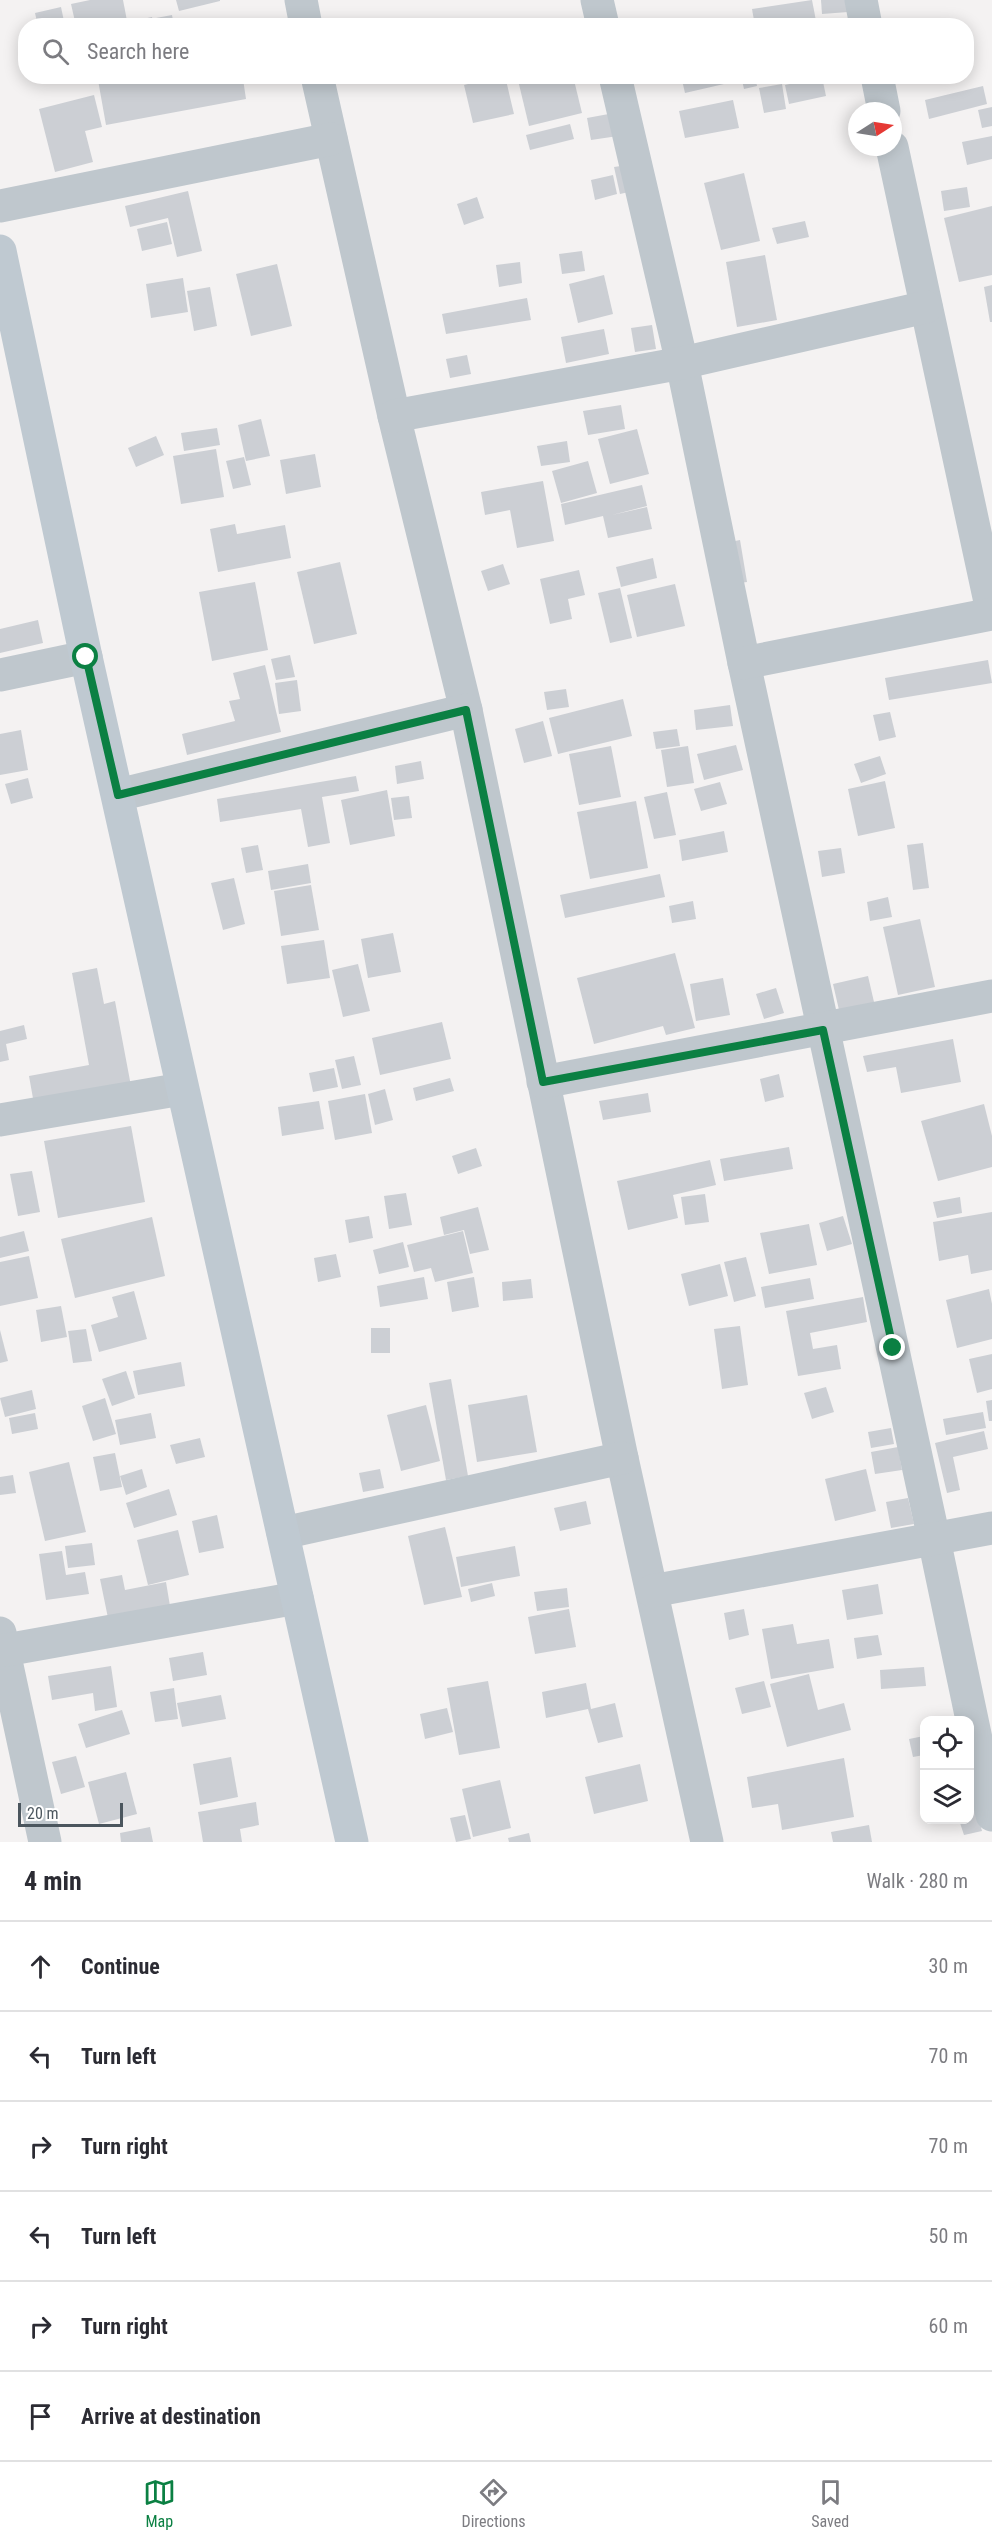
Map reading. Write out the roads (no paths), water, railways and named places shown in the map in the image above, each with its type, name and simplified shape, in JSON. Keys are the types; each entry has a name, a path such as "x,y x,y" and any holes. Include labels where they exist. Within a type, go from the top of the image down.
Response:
{"street":[{"path":"301,0 304,18"},
{"path":"597,0 601,18"},
{"path":"861,0 864,18"},
{"path":"319,84 394,416 466,710 622,1458 707,1842"},
{"path":"617,84 682,363 744,663 992,1815"},
{"path":"879,84 882,102"},
{"path":"0,206 331,139"},
{"path":"744,663 992,613 894,156"},
{"path":"0,251 86,657 352,1842"},
{"path":"394,416 682,363 926,307"},
{"path":"0,675 86,657"},
{"path":"118,795 466,710"},
{"path":"543,1082 992,996"},
{"path":"0,1120 182,1089"},
{"path":"283,1533 622,1458"},
{"path":"652,1591 992,1528"},
{"path":"45,1842 1,1645 297,1598"}]}
